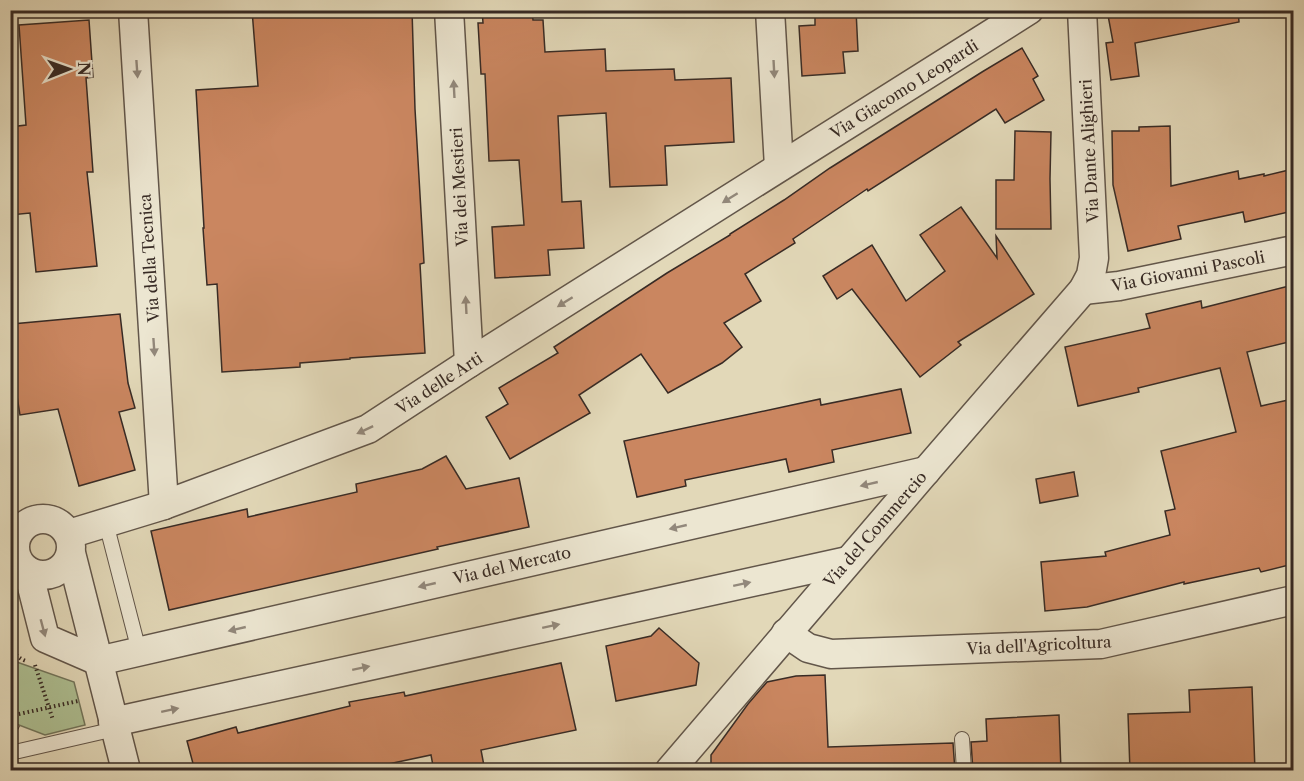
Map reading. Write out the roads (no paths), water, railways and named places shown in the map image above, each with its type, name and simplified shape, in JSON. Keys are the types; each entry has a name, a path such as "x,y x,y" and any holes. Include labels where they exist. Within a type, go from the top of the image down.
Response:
{"street":[{"name":"Via della Tecnica","path":"133,10 164,505"},
{"name":"Via dei Mestieri","path":"449,10 469,363"},
{"path":"770,10 779,167"},
{"name":"Via Giacomo Leopardi","path":"779,167 1029,10"},
{"name":"Via Dante Alighieri","path":"1082,10 1094,258 1091,275 1083,290"},
{"name":"Via delle Arti","path":"70,544 106,523 164,505 369,429 779,167"},
{"name":"Via Giovanni Pascoli","path":"1083,290 1119,286 1293,250"},
{"name":"Via del Commercio","path":"670,771 786,633 1083,290"},
{"name":"Via del Mercato","path":"98,661 926,471"},
{"path":"98,661 45,638 18,555 16,538 28,523 37,519 46,519 63,526 70,544 126,771"},
{"path":"18,555 36,575 45,576 54,574 68,562 70,544"},
{"path":"114,726 848,561"},
{"name":"Via dell'Agricoltura","path":"786,633 808,648 831,654 1101,644 1293,600"}],"lane":[{"path":"106,523 139,651"},
{"path":"19,751 114,726"},
{"path":"962,740 964,771"}]}
